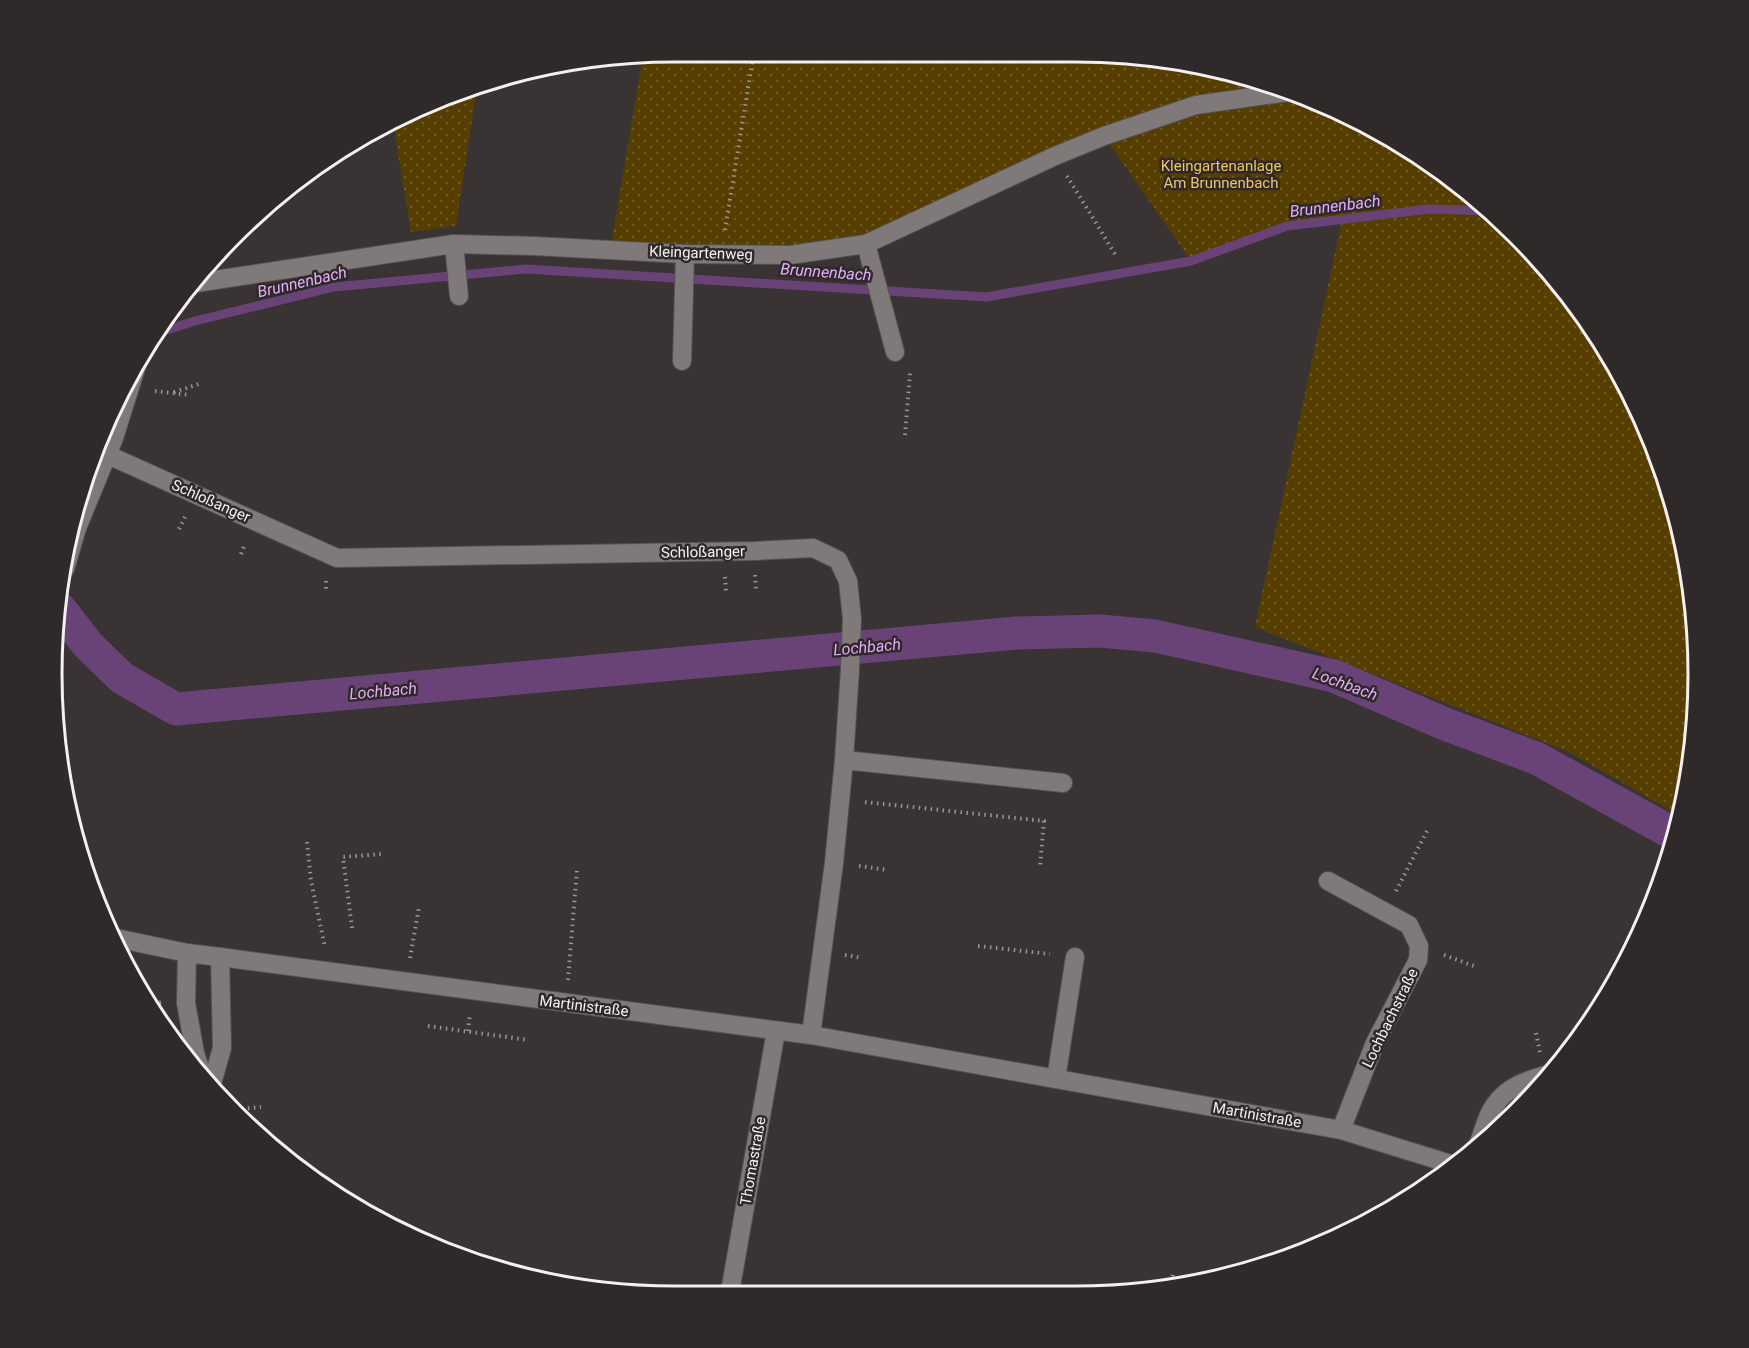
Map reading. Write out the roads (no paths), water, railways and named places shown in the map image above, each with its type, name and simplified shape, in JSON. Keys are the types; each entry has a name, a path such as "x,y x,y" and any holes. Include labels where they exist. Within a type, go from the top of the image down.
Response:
{"street":[{"name":"Kleingartenweg","path":"203,282 455,251 534,246 686,258 721,255 790,255 866,244 1055,156 1104,136 1196,105 1273,94"},
{"path":"866,244 895,352"},
{"path":"455,251 459,296"},
{"path":"682,361 686,258"},
{"path":"89,491 111,446 124,404"},
{"name":"Schloßanger","path":"111,446 338,558 813,548 838,560 848,581 852,619 850,669 834,863 811,1035"},
{"path":"844,760 1063,783"},
{"name":"Lochbachstraße","path":"1328,881 1408,925 1419,945 1418,960 1375,1043 1341,1130"},
{"name":"Martinistraße","path":"122,939 187,953 811,1035 1341,1130 1445,1162"},
{"path":"187,953 186,1003 196,1057"},
{"path":"213,1078 222,1048 220,957"},
{"path":"1056,1079 1075,957"},
{"name":"Thomastraße","path":"731,1286 776,1031"},
{"path":"1484,1131 1493,1106 1508,1090 1536,1077"}],"waterway":[{"name":"Brunnenbach","path":"168,329 334,287 526,269 986,297 1191,261 1287,226 1429,209 1476,211"},
{"name":"Lochbach","path":"65,615 88,645 122,678 176,709 1017,633 1100,631 1155,636 1334,676 1445,724 1536,758 1668,830"}],"park label":[{"name":"Kleingartenanlage Am Brunnenbach","path":"1221,174"}]}
